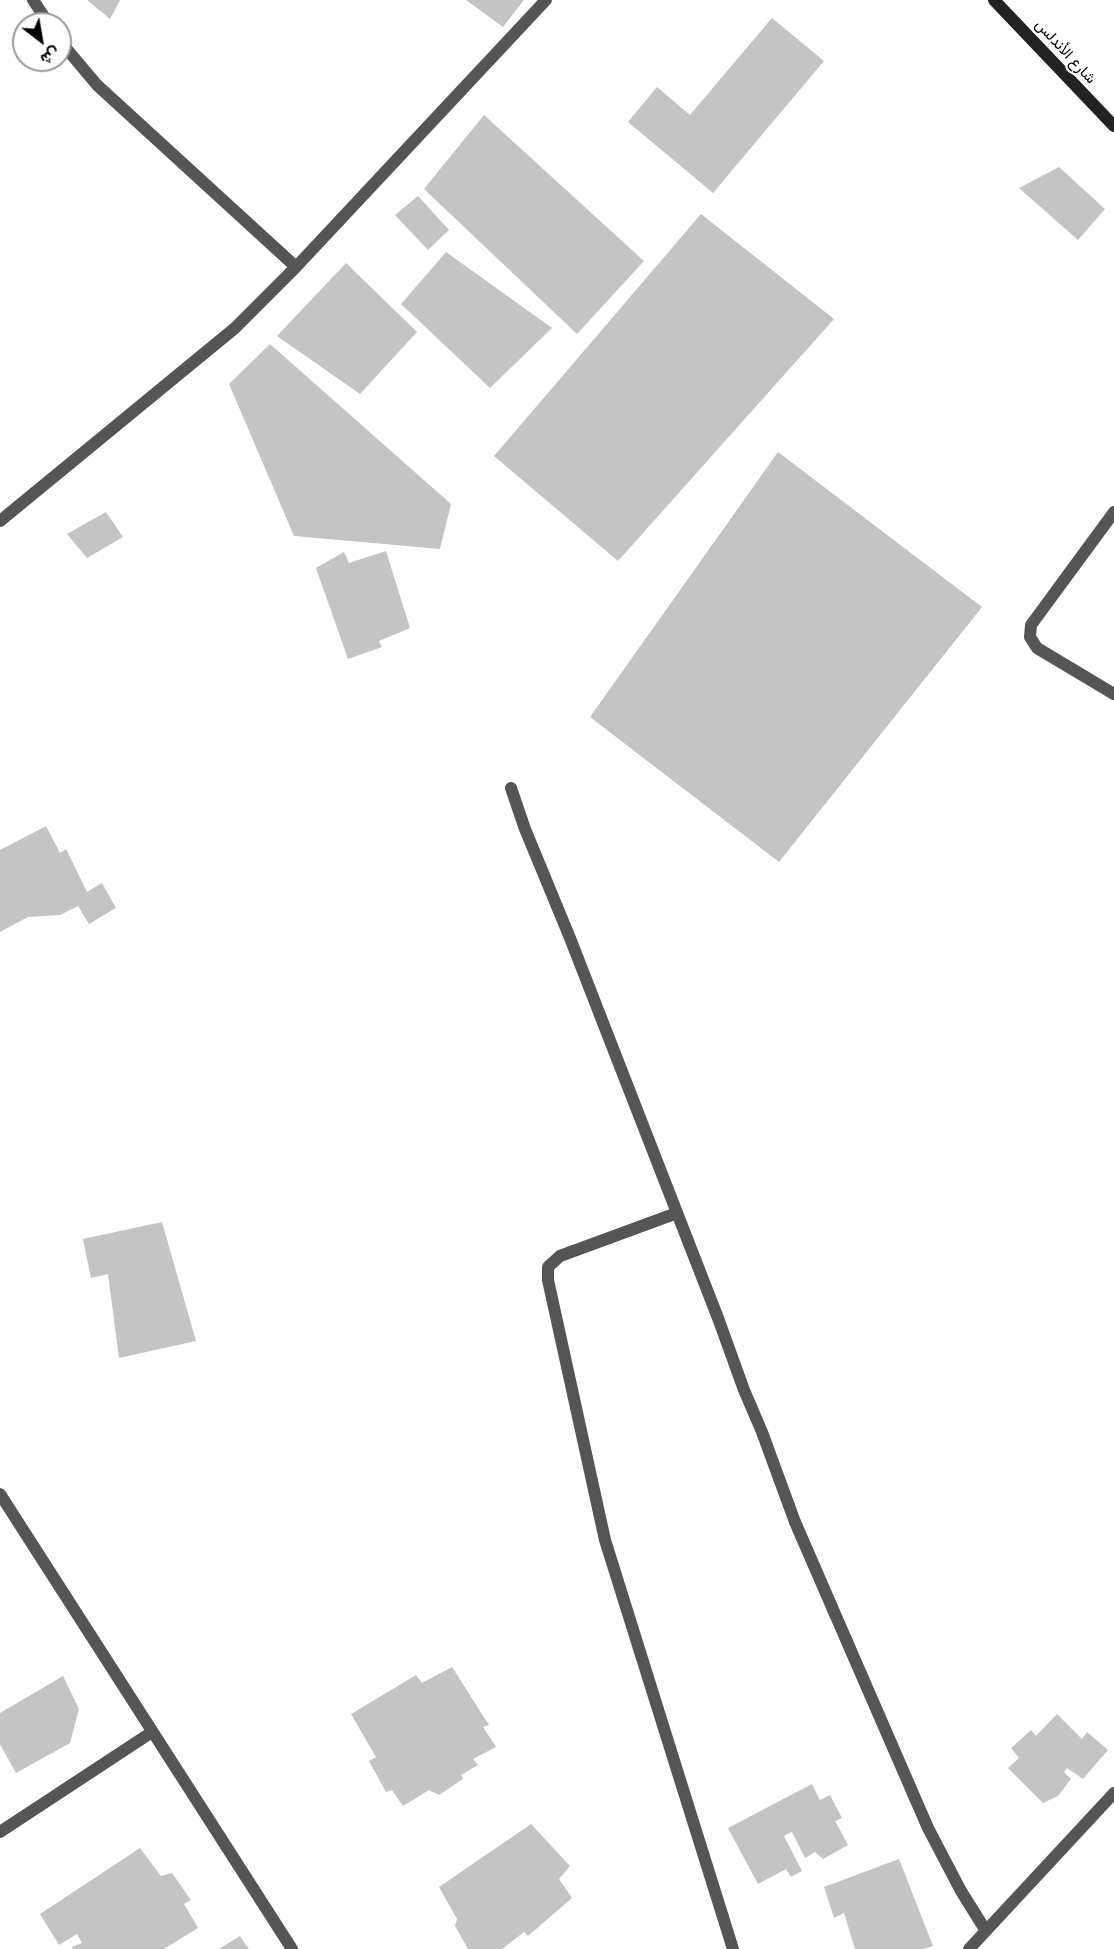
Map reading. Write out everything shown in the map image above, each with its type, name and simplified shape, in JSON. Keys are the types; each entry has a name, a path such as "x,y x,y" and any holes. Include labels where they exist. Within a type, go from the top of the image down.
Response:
{"main road":[{"name":"شارع الأندلس","path":"994,0 1114,126"}],"street":[{"path":"0,521 235,328 297,267 546,0"},
{"path":"72,55 97,85 297,267"},
{"path":"1114,512 1030,625 1030,637 1037,648 1114,694"},
{"path":"511,788 795,1522 878,1710 889,1743 943,1859 986,1931"},
{"path":"677,1213 560,1256 548,1267 548,1280 605,1540 733,1949"},
{"path":"0,1494 292,1949"},
{"path":"0,1833 152,1732"},
{"path":"969,1949 1114,1793"}],"building":[{"path":"87,0 120,0 110,19"},
{"path":"466,0 524,0 503,27"},
{"path":"772,18 824,61 713,193 628,122 657,87 690,115"},
{"path":"484,115 644,261 577,334 424,189"},
{"path":"1059,167 1105,209 1078,240 1019,188"},
{"path":"418,196 449,230 428,250 395,215"},
{"path":"701,214 834,319 618,561 494,456"},
{"path":"446,252 552,328 490,388 401,304"},
{"path":"346,263 417,332 360,394 277,336"},
{"path":"270,344 451,504 440,549 294,536 229,384"},
{"path":"778,452 982,607 779,862 590,717"},
{"path":"106,512 123,537 87,558 67,534"},
{"path":"386,551 410,628 379,641 382,647 348,659 316,568 344,552 349,563"},
{"path":"46,826 60,853 66,849 87,892 102,883 116,908 89,924 78,906 60,915 28,917 0,932 0,850"},
{"path":"162,1222 196,1341 119,1358 108,1274 91,1278 83,1239"},
{"path":"452,1667 489,1725 483,1727 496,1747 473,1759 478,1765 461,1775 463,1779 439,1795 429,1790 403,1806 392,1790 386,1792 369,1761 376,1757 351,1714 416,1675 422,1683"},
{"path":"63,1676 79,1709 70,1743 16,1773 0,1744 0,1713"},
{"path":"1057,1714 1082,1739 1087,1732 1108,1750 1083,1779 1067,1768 1064,1772 1071,1779 1058,1796 1043,1803 1008,1768 1019,1758 1011,1748 1031,1730 1036,1736"},
{"path":"812,1784 820,1800 830,1795 842,1818 835,1821 848,1845 823,1859 815,1852 805,1858 792,1832 784,1836 802,1871 791,1877 786,1869 758,1884 728,1828"},
{"path":"531,1824 570,1866 559,1879 572,1898 528,1936 524,1932 502,1949 468,1949 455,1926 457,1919 439,1887"},
{"path":"140,1848 161,1876 172,1873 191,1900 184,1904 198,1928 164,1949 73,1949 72,1947 82,1943 77,1934 59,1945 40,1914"},
{"path":"899,1859 933,1946 923,1949 855,1949 844,1913 834,1918 824,1887"},
{"path":"240,1936 249,1949 219,1949"}]}
